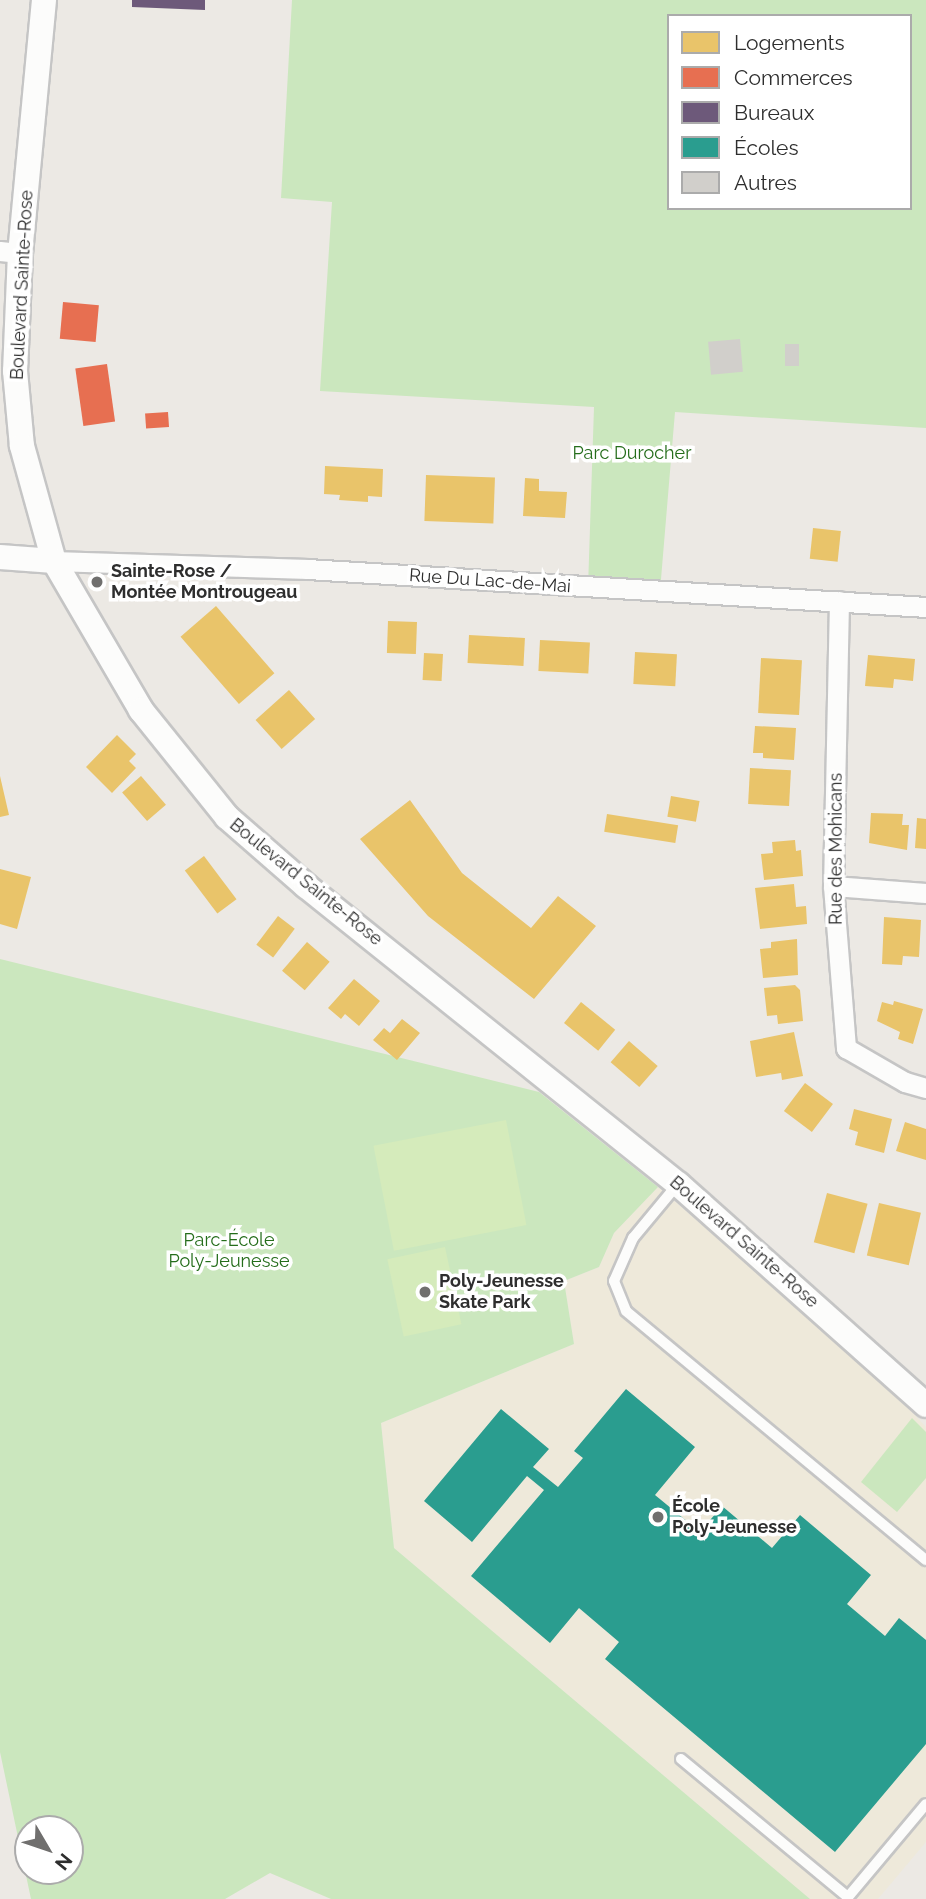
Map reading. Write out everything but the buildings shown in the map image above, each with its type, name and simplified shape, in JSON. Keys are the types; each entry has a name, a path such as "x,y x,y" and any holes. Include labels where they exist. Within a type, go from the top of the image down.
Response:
{"street":[{"name":"Boulevard Sainte-Rose","path":"44,0 10,252 15,371 22,446 54,561 141,710 226,817 306,886 678,1184 926,1405"},
{"path":"0,557 54,561"},
{"name":"Rue Du Lac-de-Mai","path":"54,561 307,569 926,607"},
{"name":"Rue des Mohicans","path":"839,601 833,886 846,1048 905,1082 926,1088"},
{"path":"833,886 926,893"}],"lane":[{"path":"678,1184 633,1238 614,1282 626,1311 926,1560"},
{"path":"681,1759 848,1897 926,1804"}],"shaded area":[{"name":"École Poly-Jeunesse","path":"658,1187 880,1378 926,1427 926,1842 878,1899 810,1899 394,1548 381,1423 574,1344 564,1281 599,1267 614,1233"}],"green space":[{"name":"Parc Durocher","path":"292,0 926,0 926,428 675,412 660,591 588,588 594,407 320,391 332,202 281,198"},
{"name":"Parc-École Poly-Jeunesse","path":"0,959 539,1092 658,1187 614,1233 599,1267 564,1281 574,1344 381,1423 394,1548 810,1899 331,1899 270,1873 225,1899 31,1899 28,1885 84,1885 84,1815 14,1815 14,1818 0,1752"},
{"path":"506,1120 526,1225 394,1251 373,1146"},
{"name":"Poly-Jeunesse Skate Park","path":"445,1247 461,1324 404,1337 387,1259"},
{"path":"912,1418 926,1432 926,1478 897,1512 861,1482"}],"place":[{"name":"Sainte-Rose / Montée Montrougeau","path":"97,582"},
{"name":"Poly-Jeunesse Skate Park","path":"425,1292"},
{"name":"École Poly-Jeunesse","path":"658,1517"}]}
